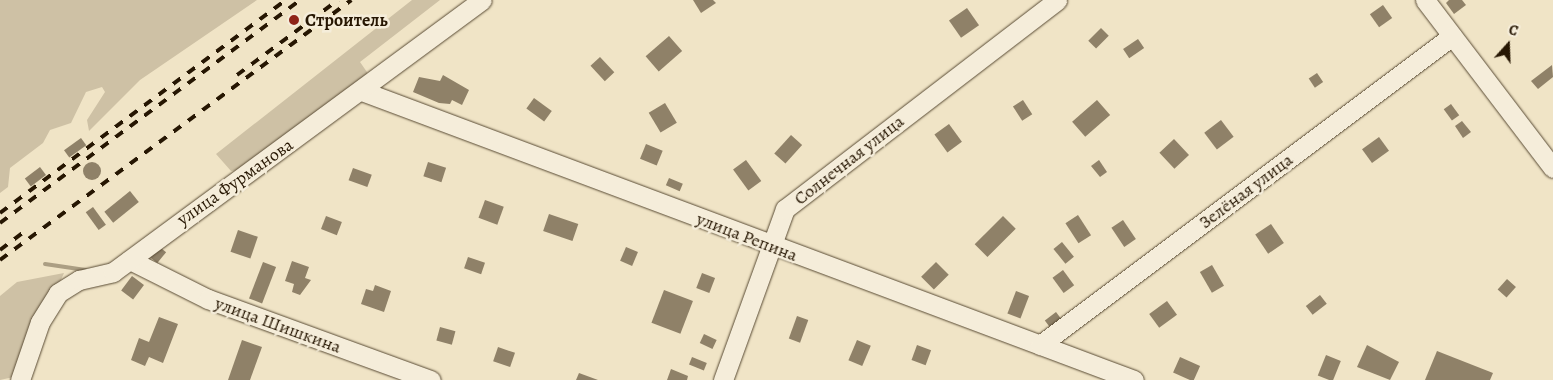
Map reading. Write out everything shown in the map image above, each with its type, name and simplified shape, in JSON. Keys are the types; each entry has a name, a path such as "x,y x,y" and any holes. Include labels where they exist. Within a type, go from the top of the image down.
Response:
{"street":[{"name":"улица Фурманова","path":"20,380 40,322 58,293 79,280 113,272 362,91 482,0"},
{"name":"Солнечная улица","path":"723,380 784,209 1057,0"},
{"path":"1425,0 1553,168"},
{"name":"Зелёная улица","path":"1040,346 1452,36"},
{"name":"улица Репина","path":"362,91 1040,346 1105,375 1134,380"},
{"name":"улица Шишкина","path":"130,260 208,299 431,380"}],"shaded area":[{"path":"0,0 257,0 140,80 89,131 87,120 105,92 102,87 86,92 71,123 50,130 43,143 10,168 8,187 0,193"},
{"path":"412,0 440,0 360,62 369,75 240,170 231,171 216,154"},
{"path":"64,273 18,376 0,380 0,296 17,282"}],"building":[{"path":"693,0 713,0 716,3 701,13"},
{"path":"1449,0 1462,0 1466,5 1454,14 1446,3"},
{"path":"1383,5 1392,18 1379,27 1370,14"},
{"path":"967,8 979,25 961,38 949,21"},
{"path":"1101,28 1109,36 1096,49 1088,41"},
{"path":"669,36 682,51 659,71 646,56"},
{"path":"1138,39 1144,48 1129,58 1123,49"},
{"path":"600,57 614,72 605,81 590,66"},
{"path":"1552,65 1553,77 1538,89 1531,81"},
{"path":"1317,73 1323,82 1315,88 1309,79"},
{"path":"443,75 469,90 462,105 452,100 450,104 439,103 413,92 419,77 440,81"},
{"path":"534,98 552,111 544,121 526,109"},
{"path":"1023,100 1032,114 1022,121 1013,107"},
{"path":"1097,100 1110,115 1085,137 1072,122"},
{"path":"665,103 677,123 661,133 649,113"},
{"path":"1451,104 1459,115 1452,121 1444,109"},
{"path":"1221,120 1234,137 1217,149 1204,133"},
{"path":"1462,121 1471,132 1463,138 1455,126"},
{"path":"949,124 962,142 947,152 934,135"},
{"path":"791,135 802,145 785,164 774,154"},
{"path":"1379,137 1389,151 1372,163 1362,149"},
{"path":"81,138 86,145 69,158 64,150"},
{"path":"1174,139 1189,155 1174,169 1159,153"},
{"path":"646,144 663,151 657,166 640,159"},
{"path":"746,160 761,181 748,190 733,169"},
{"path":"1099,160 1107,172 1100,177 1091,166"},
{"path":"92,162 98,165 101,171 98,177 92,180 86,177 83,171 86,165"},
{"path":"428,162 446,168 441,182 423,176"},
{"path":"40,167 46,175 31,186 25,178"},
{"path":"353,168 372,175 367,187 349,180"},
{"path":"669,178 683,184 680,191 666,185"},
{"path":"130,191 139,202 113,223 104,212"},
{"path":"485,200 504,207 497,225 479,218"},
{"path":"93,207 106,225 99,230 86,212"},
{"path":"549,214 578,224 572,241 543,231"},
{"path":"1078,215 1091,235 1078,243 1065,223"},
{"path":"326,216 342,222 337,235 321,229"},
{"path":"1003,216 1016,229 987,257 975,244"},
{"path":"1123,220 1136,239 1124,247 1111,228"},
{"path":"1271,224 1284,243 1268,254 1255,235"},
{"path":"238,230 258,237 250,259 231,252"},
{"path":"1062,242 1074,257 1065,264 1053,249"},
{"path":"156,244 166,252 157,263 147,255"},
{"path":"626,247 638,252 632,266 620,261"},
{"path":"468,257 485,263 481,274 464,268"},
{"path":"292,261 309,267 305,278 311,280 300,295 292,292 294,284 285,281"},
{"path":"263,262 276,267 262,303 249,298"},
{"path":"936,262 949,275 934,290 921,277"},
{"path":"1212,265 1224,286 1212,293 1200,272"},
{"path":"1063,270 1074,285 1064,293 1052,278"},
{"path":"702,273 715,278 709,293 696,288"},
{"path":"132,276 144,285 133,299 121,290"},
{"path":"1507,279 1516,287 1507,297 1498,289"},
{"path":"375,285 391,291 384,312 361,304 366,289 373,291"},
{"path":"664,290 693,301 680,334 651,323"},
{"path":"1016,291 1029,296 1020,318 1007,313"},
{"path":"1320,295 1327,304 1313,315 1306,306"},
{"path":"1167,301 1177,315 1159,328 1149,314"},
{"path":"1056,312 1062,320 1051,328 1045,320"},
{"path":"797,316 808,320 800,343 789,339"},
{"path":"159,317 178,324 163,363 149,357 145,366 131,360 139,338 149,342"},
{"path":"440,327 455,331 452,345 436,341"},
{"path":"704,334 717,340 712,349 700,343"},
{"path":"242,340 262,347 250,380 228,380"},
{"path":"857,340 871,346 862,366 848,360"},
{"path":"917,345 931,350 926,365 912,360"},
{"path":"1367,345 1399,362 1390,380 1357,367"},
{"path":"498,347 515,353 510,367 493,361"},
{"path":"1437,351 1493,373 1490,380 1425,380"},
{"path":"1326,355 1341,361 1333,380 1318,375"},
{"path":"692,357 707,363 704,370 689,364"},
{"path":"1180,357 1200,366 1194,380 1173,373"},
{"path":"671,369 688,376 687,380 667,380"},
{"path":"579,373 598,380 576,380"}],"waterway":[{"path":"45,264 86,270"}],"railway":[{"path":"0,213 286,0"},
{"path":"0,223 300,0"},
{"path":"237,75 338,0"},
{"path":"0,260 351,0"},
{"path":"0,250 28,229"}],"place":[{"name":"Строитель","path":"294,20"}]}
